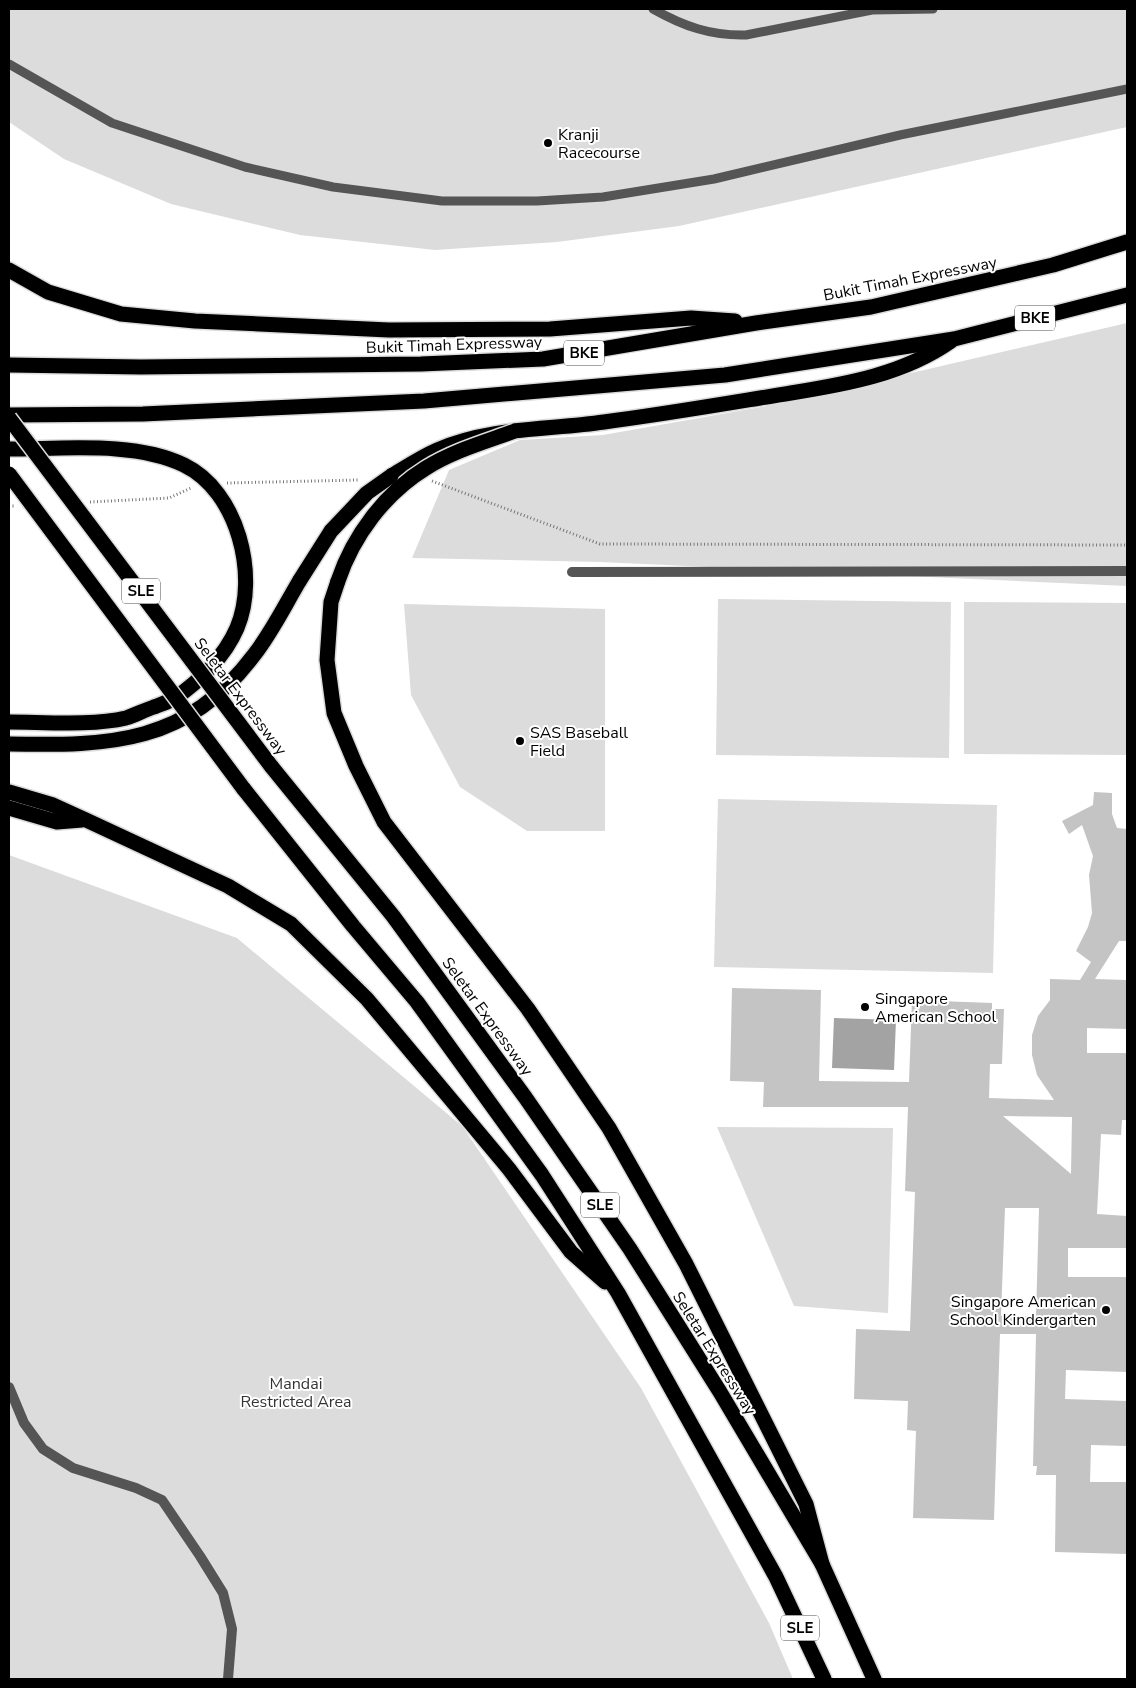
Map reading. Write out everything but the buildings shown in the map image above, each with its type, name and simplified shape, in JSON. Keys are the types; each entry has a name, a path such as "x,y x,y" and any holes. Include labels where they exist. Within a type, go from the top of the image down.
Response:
{"highway":[{"name":"Bukit Timah Expressway","path":"9,365 141,367 401,364 543,359 756,323 871,307 1053,265 1127,242"},
{"path":"9,270 48,292 122,314 195,321 389,330 550,329 691,318 756,323"},
{"name":"BKE","path":"9,416 143,414 424,401 725,375 954,338 1127,295"},
{"path":"9,744 71,745 120,741 150,734 174,723 199,708 230,683 255,655 331,531 367,493 420,458 452,444 514,431 631,418 812,390 887,373 914,364 930,356 954,338"},
{"name":"Seletar Expressway","path":"9,416 271,766 393,916 525,1097 640,1266 720,1392 822,1564 874,1679"},
{"path":"514,431 448,456 426,467 406,482 386,501 364,529 346,559 331,602 326,660 334,713 356,766 384,822 528,1009 609,1128 686,1264 806,1504 822,1564"},
{"path":"9,449 145,452 186,466 204,479 231,516 244,558 246,584 244,607 237,629 214,665 174,699 126,718 69,723 9,722"},
{"path":"9,474 243,788 353,926 417,1002 542,1175 618,1293"},
{"path":"9,792 53,805 228,886 291,924 367,999 509,1169 571,1252 618,1293"},
{"path":"9,808 57,822 86,820"},
{"name":"SLE","path":"618,1293 776,1577 824,1679"}],"street":[{"path":"572,572 1127,571"},
{"path":"9,1387 24,1423 43,1448 73,1468 136,1488 162,1500 223,1594 232,1629 228,1679"}],"lane":[{"path":"653,9 684,26 703,32 746,36 872,10 933,9"},
{"path":"9,64 112,123 245,167 333,188 442,201 537,201 612,196 714,179 900,136 1127,89"}],"path":[{"path":"218,484 235,482 361,480"},
{"path":"428,480 600,544 1127,545"},
{"path":"84,502 169,498 192,487 200,486"},
{"path":"9,506 18,506"}],"green space":[{"name":"Kranji Racecourse","path":"9,9 1127,9 1127,127 679,226 557,242 435,250 300,235 171,204 64,159 9,122"},
{"path":"1127,323 1127,586 600,562 412,558 449,470 520,440 603,435 773,405"},
{"path":"718,599 951,602 949,758 716,755"},
{"path":"964,602 1127,603 1127,755 964,754"},
{"name":"SAS Baseball Field","path":"404,604 605,609 605,831 527,831 460,787 411,695"},
{"path":"718,799 997,805 993,973 714,967"},
{"name":"Mandai Restricted Area","path":"9,855 237,938 462,1126 641,1388 769,1623 793,1679 9,1679"},
{"path":"717,1127 893,1128 888,1313 794,1306"}],"shaded area":[{"path":"834,1018 896,1020 894,1070 832,1068"}],"place":[{"name":"Kranji Racecourse","path":"548,143"},
{"name":"SAS Baseball Field","path":"520,741"},
{"name":"Singapore American School","path":"865,1007"},
{"name":"Singapore American School Kindergarten","path":"1106,1310"}]}
